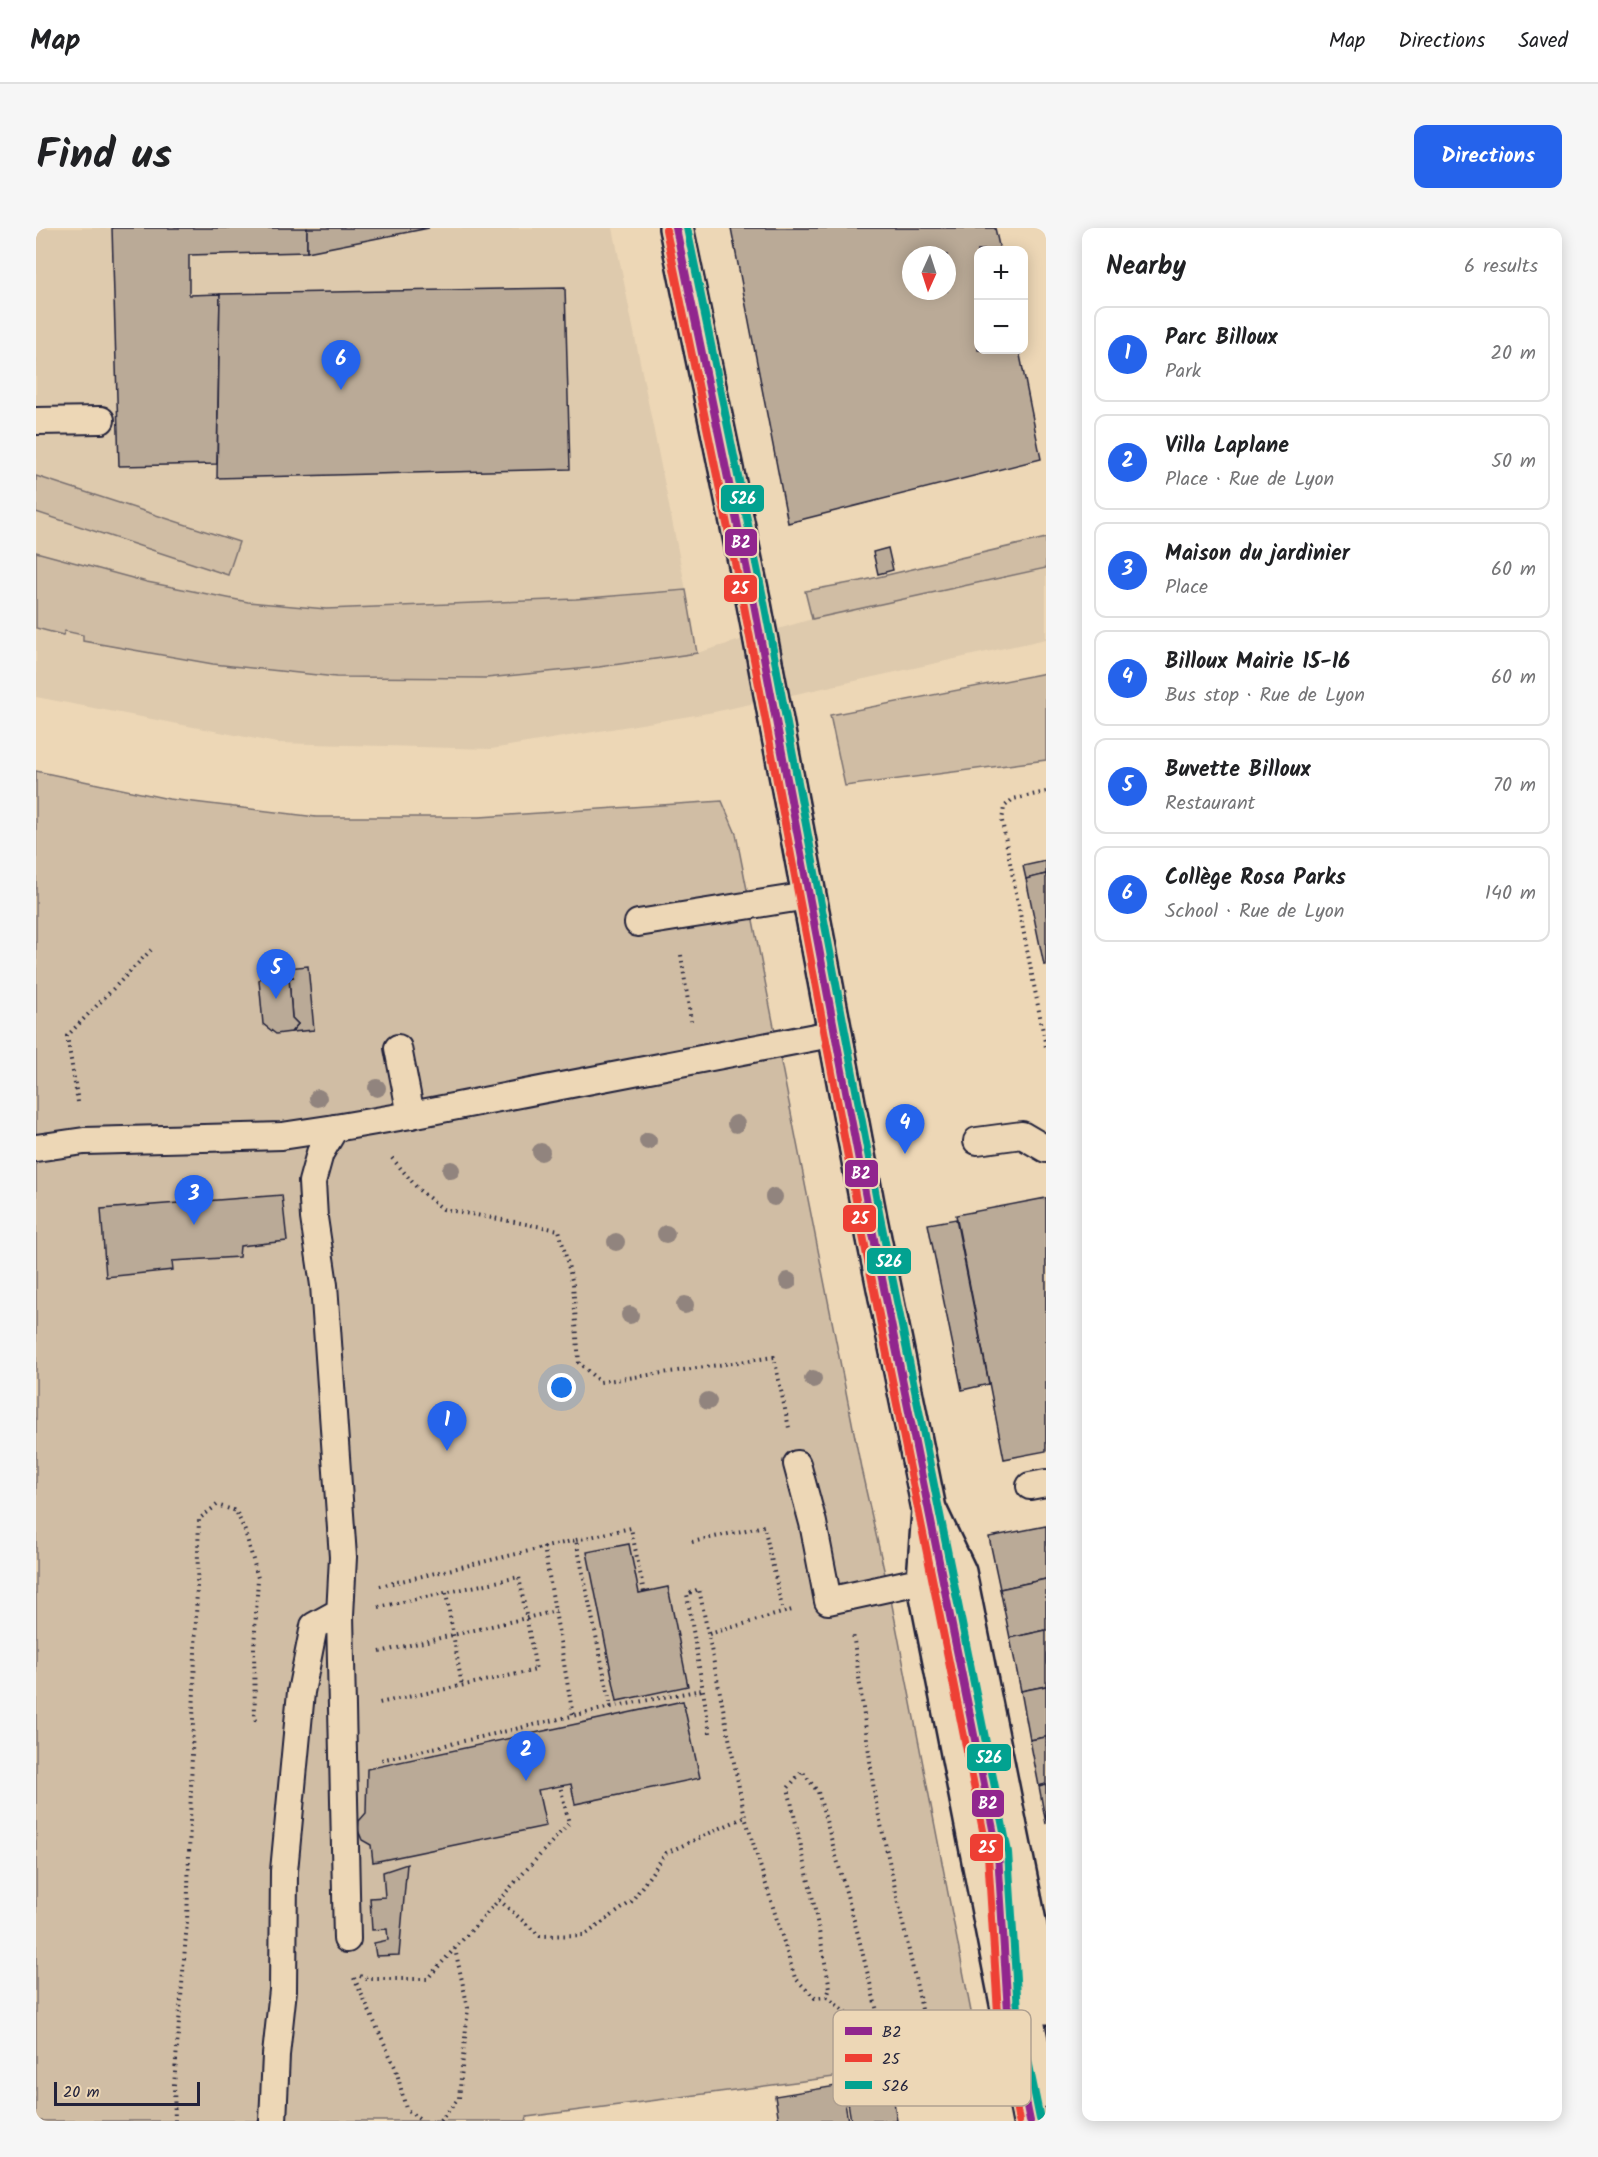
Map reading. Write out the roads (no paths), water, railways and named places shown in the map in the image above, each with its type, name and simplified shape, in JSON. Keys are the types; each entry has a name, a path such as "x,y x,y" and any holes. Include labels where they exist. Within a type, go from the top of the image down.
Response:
{"street":[{"path":"676,228 754,604 870,1219 929,1509 959,1572 1046,2007"},
{"path":"929,1509 924,1580 1008,2010"},
{"path":"1027,2106 1030,2121"}],"lane":[{"path":"36,421 101,420"},
{"path":"638,923 808,896"},
{"path":"36,1148 84,1141 282,1136 376,1122 836,1033"},
{"path":"398,1048 411,1115"},
{"path":"335,1128 320,1153 312,1182 314,1218 324,1285 343,1557 341,1662 347,1939"},
{"path":"977,1141 1022,1135 1046,1149"},
{"path":"797,1464 813,1523 828,1601 924,1580"},
{"path":"929,1509 998,1854 1008,2010"},
{"path":"273,2121 276,2055 283,1990 285,1871 301,1692 314,1626 334,1615 341,1605"},
{"path":"1015,1851 1028,2010"},
{"path":"1031,2023 1046,2094"}],"place":[{"name":"Collège Rosa Parks","path":"341,390"},
{"name":"Buvette Billoux","path":"276,999"},
{"name":"Billoux Mairie 15-16","path":"905,1154"},
{"name":"Maison du jardinier","path":"194,1225"},
{"name":"Parc Billoux","path":"447,1451"},
{"name":"Villa Laplane","path":"526,1781"}]}
